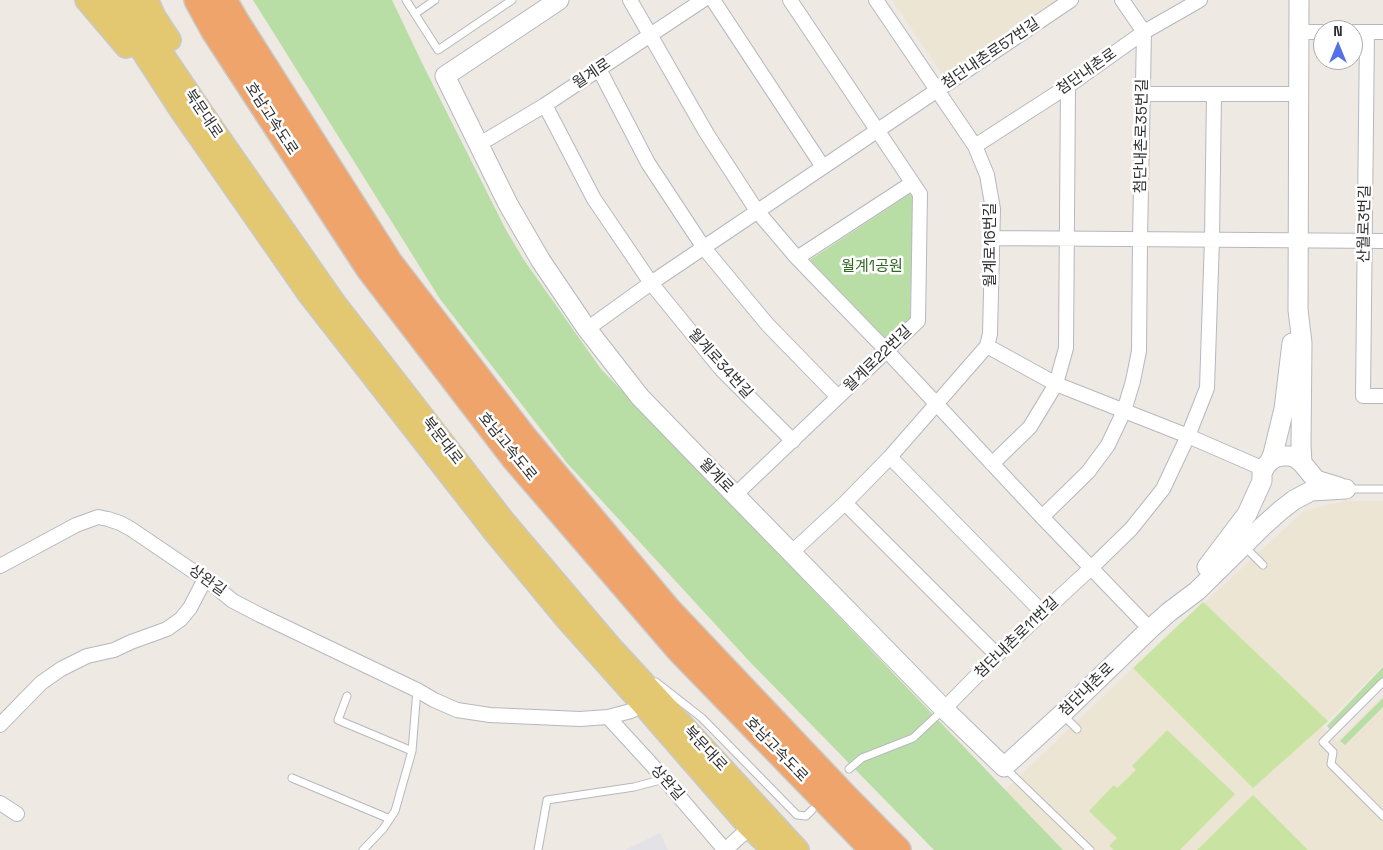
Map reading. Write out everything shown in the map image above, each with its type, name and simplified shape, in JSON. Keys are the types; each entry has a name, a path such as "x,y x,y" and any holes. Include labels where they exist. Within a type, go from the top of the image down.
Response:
{"highway":[{"name":"호남고속도로","path":"197,0 214,31 369,269 513,457 680,651 821,809 873,850"},
{"name":"호남고속도로","path":"224,0 390,263 524,437 667,608 898,850"},
{"path":"821,809 864,850"}],"main road":[{"path":"86,0 182,111"},
{"name":"북문대로","path":"109,0 182,111 307,292 494,533 642,704 757,821 798,850"},
{"name":"북문대로","path":"126,0 212,128 335,304 505,522 757,821 773,850"},
{"path":"147,0 155,17 196,82 212,128"}],"street":[{"name":"월계로","path":"558,0 445,76 508,204 541,261 587,329 640,398 944,709 1004,767"},
{"path":"630,0 707,134 757,212 992,464 1150,629"},
{"name":"월계로","path":"478,145 546,105 703,0"},
{"path":"713,0 823,167"},
{"path":"790,0 878,131"},
{"name":"월계로16번길","path":"876,0 975,146 987,175 993,209 990,334 987,346"},
{"name":"첨단내촌로57번길","path":"936,91 1071,0"},
{"path":"1122,0 1144,32"},
{"name":"첨단내촌로","path":"975,146 1068,86 1144,32 1200,0"},
{"path":"1238,540 1270,520 1297,498 1308,484 1301,444 1302,343 1298,310 1299,0"},
{"name":"첨단내촌로35번길","path":"1124,411 1139,351 1144,32"},
{"path":"1300,32 1313,32"},
{"path":"1363,32 1383,32"},
{"name":"산월로3번길","path":"1367,32 1363,396 1383,396"},
{"path":"599,69 648,164 704,248 767,324 838,397"},
{"path":"992,464 1030,427 1056,384 1066,348 1068,86"},
{"path":"587,329 651,283 936,91"},
{"path":"1143,94 1299,94"},
{"path":"1188,436 1207,388 1214,94"},
{"name":"월계로34번길","path":"546,105 594,199 651,283 721,369 793,441"},
{"name":"월계로22번길","path":"735,495 918,321 920,194 878,131"},
{"path":"798,258 912,183"},
{"path":"993,238 1383,241"},
{"path":"1238,540 1273,454 1284,409 1298,310"},
{"path":"792,552 845,503 890,457 987,346 1056,384 1188,436 1265,470"},
{"path":"1042,516 1088,472 1108,445 1124,411"},
{"name":"첨단내촌로11번길","path":"944,709 997,655 1131,529 1163,489 1188,436"},
{"path":"1290,456 1296,458 1316,480 1346,489 1311,491 1287,502 1280,501 1267,494 1265,470 1276,457 1290,456"},
{"path":"890,457 1042,612"},
{"path":"845,503 997,655"},
{"name":"상완길","path":"0,566 76,524 98,517 108,519 130,529 233,600 260,615 457,710 490,715 580,719 608,717 631,711 642,704"},
{"name":"첨단내촌로","path":"1004,767 1150,629 1169,612 1198,591 1238,540"},
{"path":"0,725 41,683 61,670 87,656 114,650 167,628 181,618 190,608 205,579"},
{"name":"상완길","path":"608,717 725,850"},
{"path":"0,803 17,814"},
{"path":"725,850 757,821"}],"lane":[{"path":"406,0 438,50 512,0"},
{"path":"415,14 435,0"},
{"path":"1346,489 1383,489"},
{"path":"1238,540 1263,565"},
{"path":"612,648 702,718 797,815 806,816 821,809"},
{"path":"1383,682 1324,742 1333,752 1331,764 1383,816"},
{"path":"363,850 383,829 395,811 412,751 417,690"},
{"path":"347,696 338,720 412,751"},
{"path":"849,769 862,758 913,738 944,709"},
{"path":"1062,714 1077,729"},
{"path":"1004,767 1090,850"},
{"path":"292,778 390,819"},
{"path":"538,850 547,800 634,787 664,779"}],"shaded area":[{"path":"892,0 1058,0 947,75 942,74"},
{"path":"1344,501 1383,501 1383,665 1322,727 1337,741 1383,696 1383,850 1063,850 1005,790 1133,668 1304,511"},
{"path":"660,833 668,850 625,850"}],"green space":[{"path":"253,0 392,0 506,230 524,260 601,369 1063,850 934,850 749,661 567,463 440,299"},
{"name":"월계1공원","path":"911,193 913,197 910,320 890,339 886,339 810,260"},
{"path":"1203,602 1328,721 1253,788 1133,668"},
{"path":"1383,667 1383,678 1331,731 1327,726"},
{"path":"1383,698 1383,707 1345,745 1340,741"},
{"path":"1167,730 1235,794 1180,850 1114,850 1109,846 1117,838 1089,811 1114,785 1117,788 1136,770 1132,766"},
{"path":"1253,795 1308,850 1197,850"}]}
